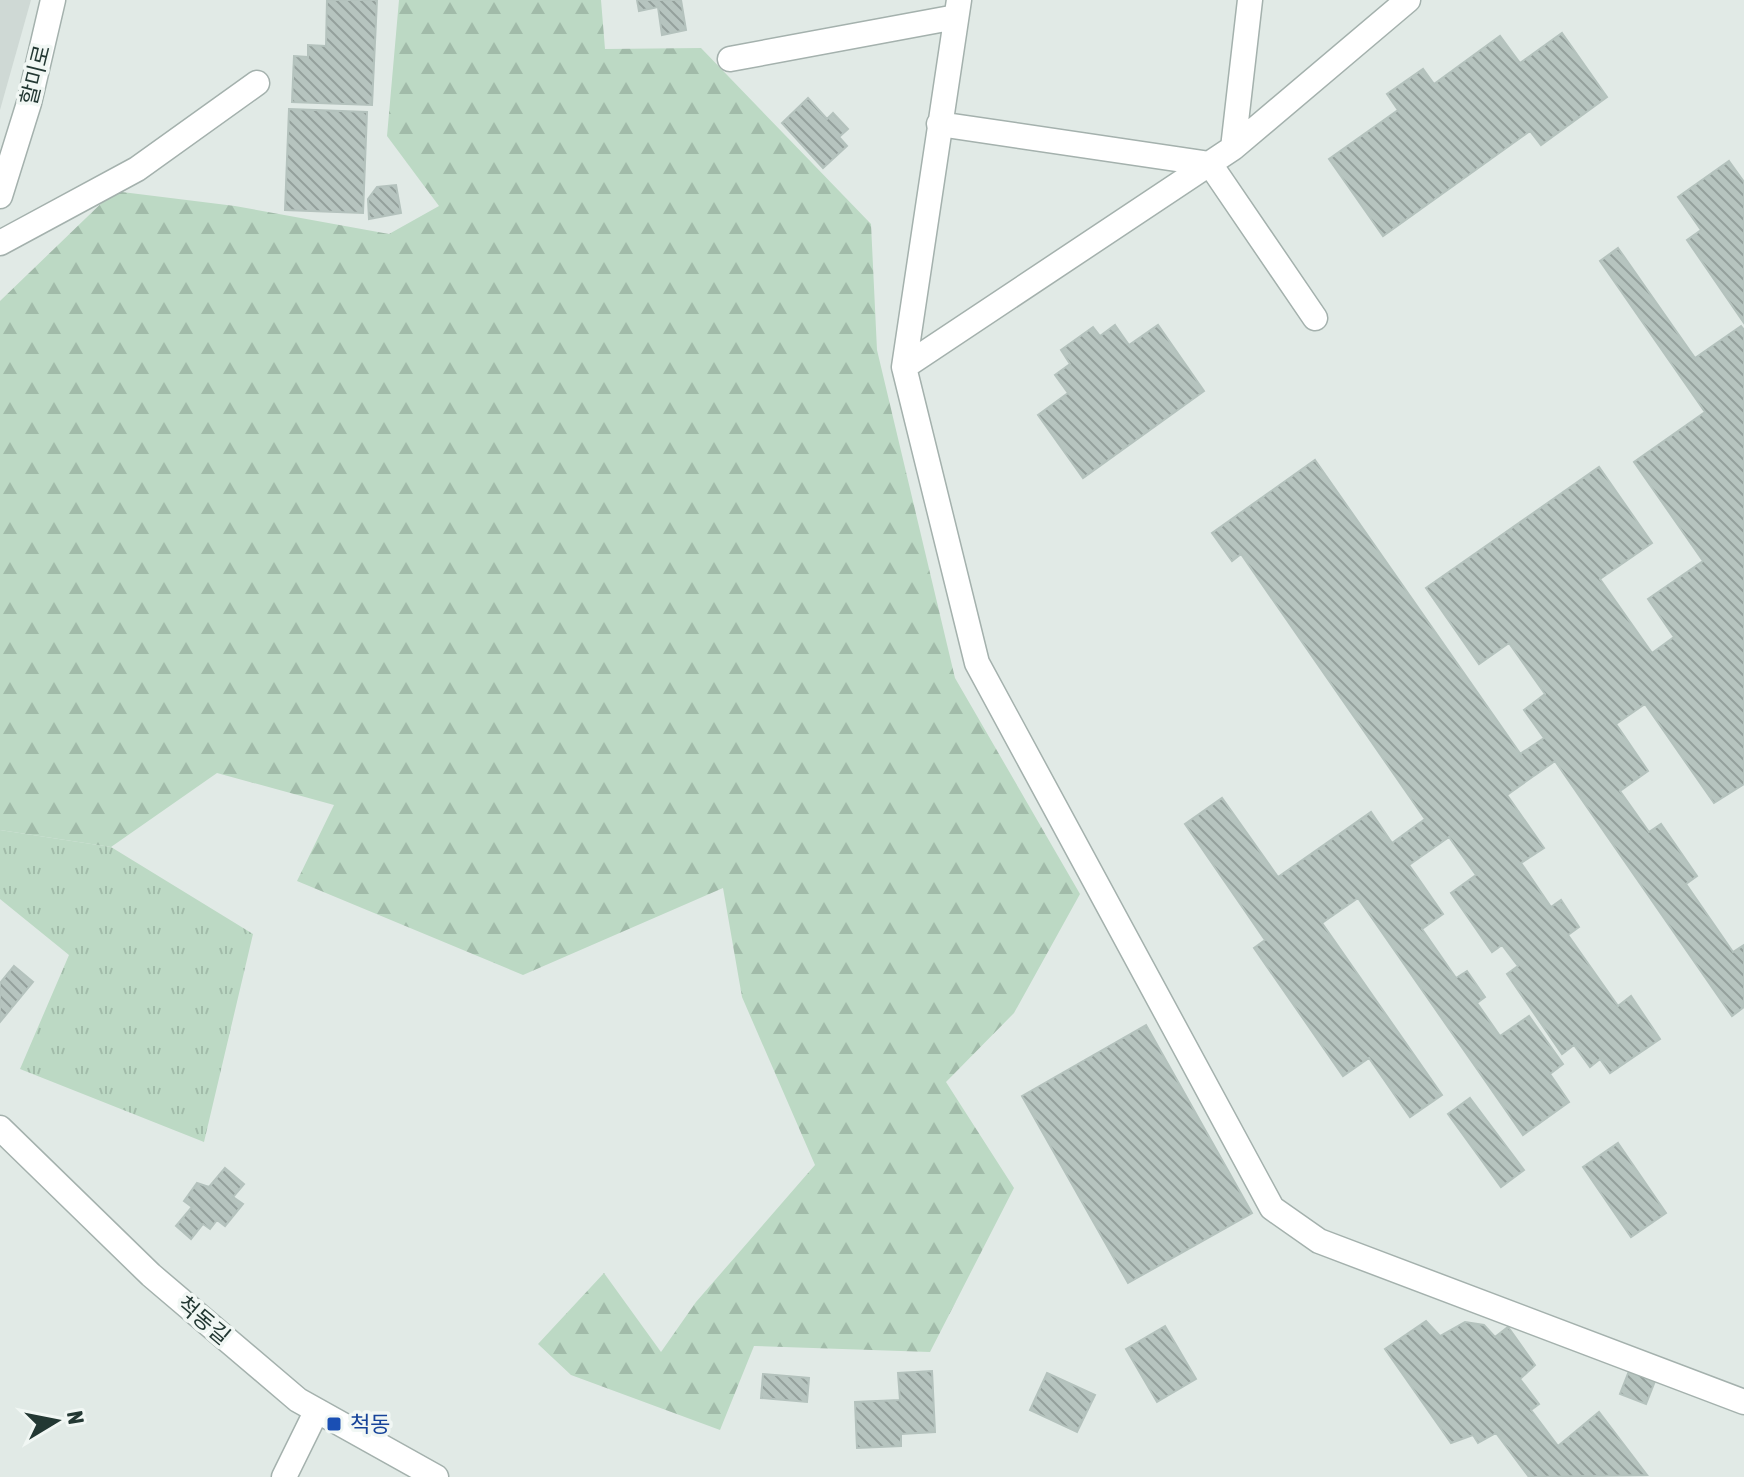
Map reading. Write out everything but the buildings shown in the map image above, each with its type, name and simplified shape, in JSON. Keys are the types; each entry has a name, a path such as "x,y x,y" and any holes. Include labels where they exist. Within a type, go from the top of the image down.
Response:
{"street":[{"name":"할미로","path":"0,196 29,103 53,0"},
{"path":"1233,148 1250,0"},
{"path":"904,367 1233,148 1408,0"},
{"path":"730,59 957,9 904,367 977,663 1272,1208 1319,1241 1744,1402"},
{"path":"0,243 137,169 257,83"},
{"path":"939,124 1210,164 1315,318"},
{"name":"척동길","path":"0,1128 151,1275 316,1412 436,1477"},
{"path":"284,1477 316,1412"}],"shaded area":[{"path":"0,0 31,0 0,110"}],"green space":[{"path":"399,0 601,0 605,49 701,48 871,224 877,350 955,678 1080,894 1014,1013 946,1082 1014,1188 930,1352 754,1346 720,1430 571,1375 538,1344 604,1273 661,1352 696,1302 815,1165 742,997 723,888 523,975 297,881 334,805 217,773 111,847 0,830 0,301 114,191 235,206 389,234 439,206 387,136"},
{"path":"0,830 111,847 253,934 204,1142 20,1069 69,955 0,899"}],"place":[{"name":"척동","path":"334,1424"}]}
